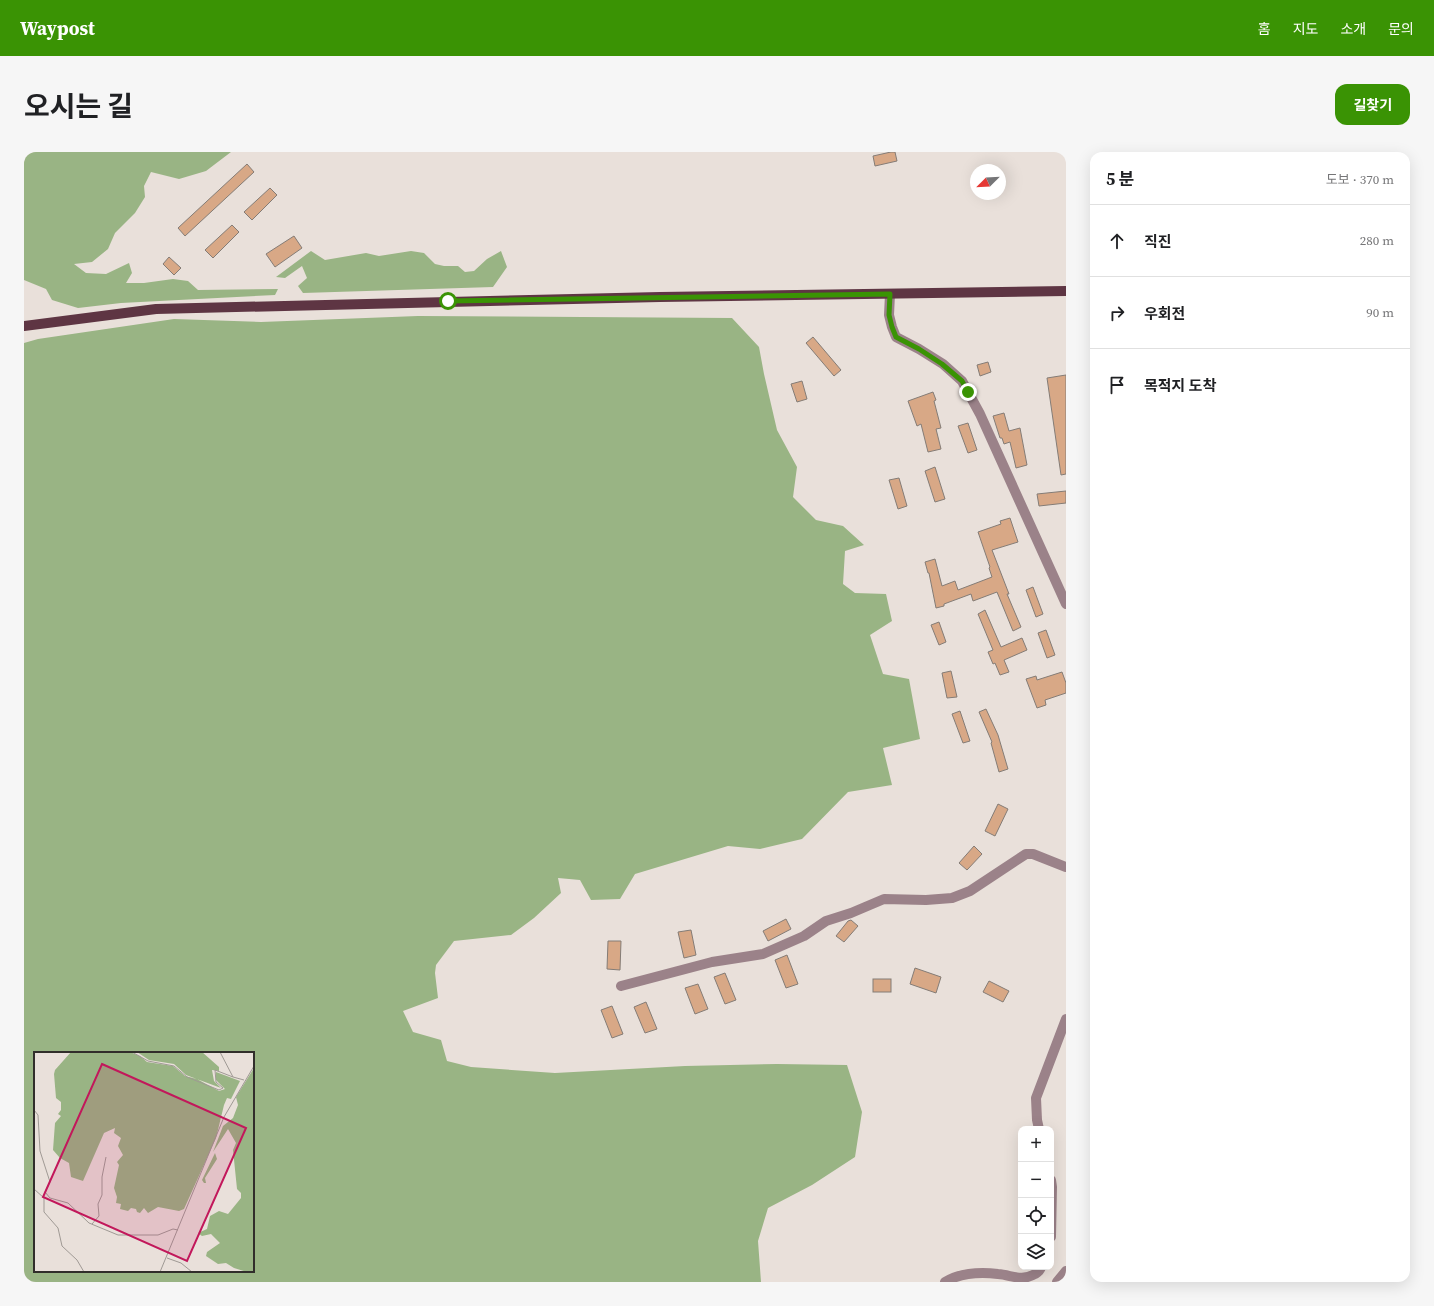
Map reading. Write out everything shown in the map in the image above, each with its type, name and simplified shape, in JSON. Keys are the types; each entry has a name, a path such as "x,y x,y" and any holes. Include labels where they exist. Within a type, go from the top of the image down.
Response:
{"main road":[{"path":"24,326 156,309 502,300 1066,291"}],"street":[{"path":"890,294 889,315 896,337 919,349 942,364 962,381 980,414 1066,604"},
{"path":"621,986 712,962 763,954 804,936 826,921 851,913 884,899 926,900 952,898 970,891 1026,854 1033,854 1066,867"},
{"path":"1038,1126 1036,1098 1066,1019"},
{"path":"1051,1234 1052,1198"},
{"path":"945,1282 958,1276 982,1273 1000,1274 1011,1279 1022,1281 1030,1279 1040,1270"},
{"path":"1057,1282 1066,1271"}],"green space":[{"path":"24,152 231,152 206,171 179,179 151,172 144,186 145,197 135,213 115,233 108,249 92,262 74,264 86,273 106,274 129,263 132,273 126,283 144,283 173,279 188,281 198,290 278,289 275,295 121,303 78,308 52,300 46,289 24,280"},
{"path":"311,251 325,260 366,253 379,256 411,251 424,253 435,264 444,266 458,266 465,272 474,271 487,259 501,251 507,267 493,287 303,293 298,286 307,278 302,266 285,278 276,277"},
{"path":"418,316 732,318 759,347 777,430 797,467 793,497 816,520 843,526 864,545 845,551 843,584 855,593 886,594 892,621 870,635 883,674 909,679 920,739 883,748 892,785 848,792 802,839 760,849 728,846 635,874 620,899 591,900 580,880 558,878 561,893 534,918 511,935 454,941 436,965 435,973 438,998 403,1011 413,1032 441,1040 447,1061 471,1067 555,1073 685,1066 777,1064 847,1065 862,1112 855,1157 812,1185 768,1208 758,1241 761,1282 24,1282 24,343 38,339 174,319 261,322"}],"building":[{"path":"895,152 897,161 875,166 873,156"},
{"path":"247,164 254,172 185,236 178,228"},
{"path":"270,188 277,195 252,220 244,212"},
{"path":"232,225 239,232 213,258 205,250"},
{"path":"294,236 302,248 275,267 266,254"},
{"path":"169,257 181,268 174,275 163,264"},
{"path":"813,337 841,370 834,376 806,343"},
{"path":"988,362 991,372 980,376 977,365"},
{"path":"1066,375 1066,474 1061,475 1047,378"},
{"path":"802,381 807,399 797,402 791,384"},
{"path":"933,392 941,428 936,429 941,449 928,452 921,424 917,426 908,401"},
{"path":"1004,413 1009,431 1020,428 1027,465 1016,468 1010,442 1004,444 1002,438 1000,438 993,416"},
{"path":"968,423 977,450 968,453 958,426"},
{"path":"935,467 945,499 935,502 925,471"},
{"path":"899,478 907,506 898,509 889,480"},
{"path":"1066,491 1066,503 1039,506 1037,494"},
{"path":"1010,518 1018,542 992,550 1009,594 1007,594 1021,627 1013,631 997,592 973,601 971,594 936,608 929,573 925,562 935,559 942,586 955,581 958,590 992,577 978,532 1001,524 1000,521"},
{"path":"1033,587 1043,614 1036,617 1026,590"},
{"path":"985,610 1001,647 1022,638 1027,650 1004,660 1009,672 1000,675 988,652 993,650 978,614"},
{"path":"939,622 946,642 939,645 931,625"},
{"path":"1046,630 1055,655 1047,658 1038,633"},
{"path":"951,671 957,697 947,698 942,673"},
{"path":"1062,672 1066,683 1066,693 1045,700 1046,705 1037,708 1026,679 1036,676 1037,680"},
{"path":"986,709 998,735 1008,769 999,772 991,743 992,742 979,712"},
{"path":"960,711 970,741 963,743 952,714"},
{"path":"998,804 1008,809 995,836 985,831"},
{"path":"974,846 982,854 967,870 959,863"},
{"path":"786,919 791,929 768,941 763,931"},
{"path":"851,920 858,926 844,942 836,936 848,921"},
{"path":"691,930 696,955 684,958 678,932"},
{"path":"608,941 621,941 620,970 607,969"},
{"path":"787,955 798,984 786,988 775,960"},
{"path":"915,968 941,977 936,993 910,984"},
{"path":"725,973 736,1000 725,1004 714,977"},
{"path":"873,979 891,979 891,992 873,992"},
{"path":"989,981 1009,991 1003,1002 983,992"},
{"path":"698,984 708,1009 695,1014 685,988"},
{"path":"646,1002 657,1029 645,1033 634,1007"},
{"path":"612,1006 623,1034 612,1038 601,1010"}],"route":[{"path":"448,301 890,294 889,315 896,337 919,349 942,364 962,381 968,392"}]}
